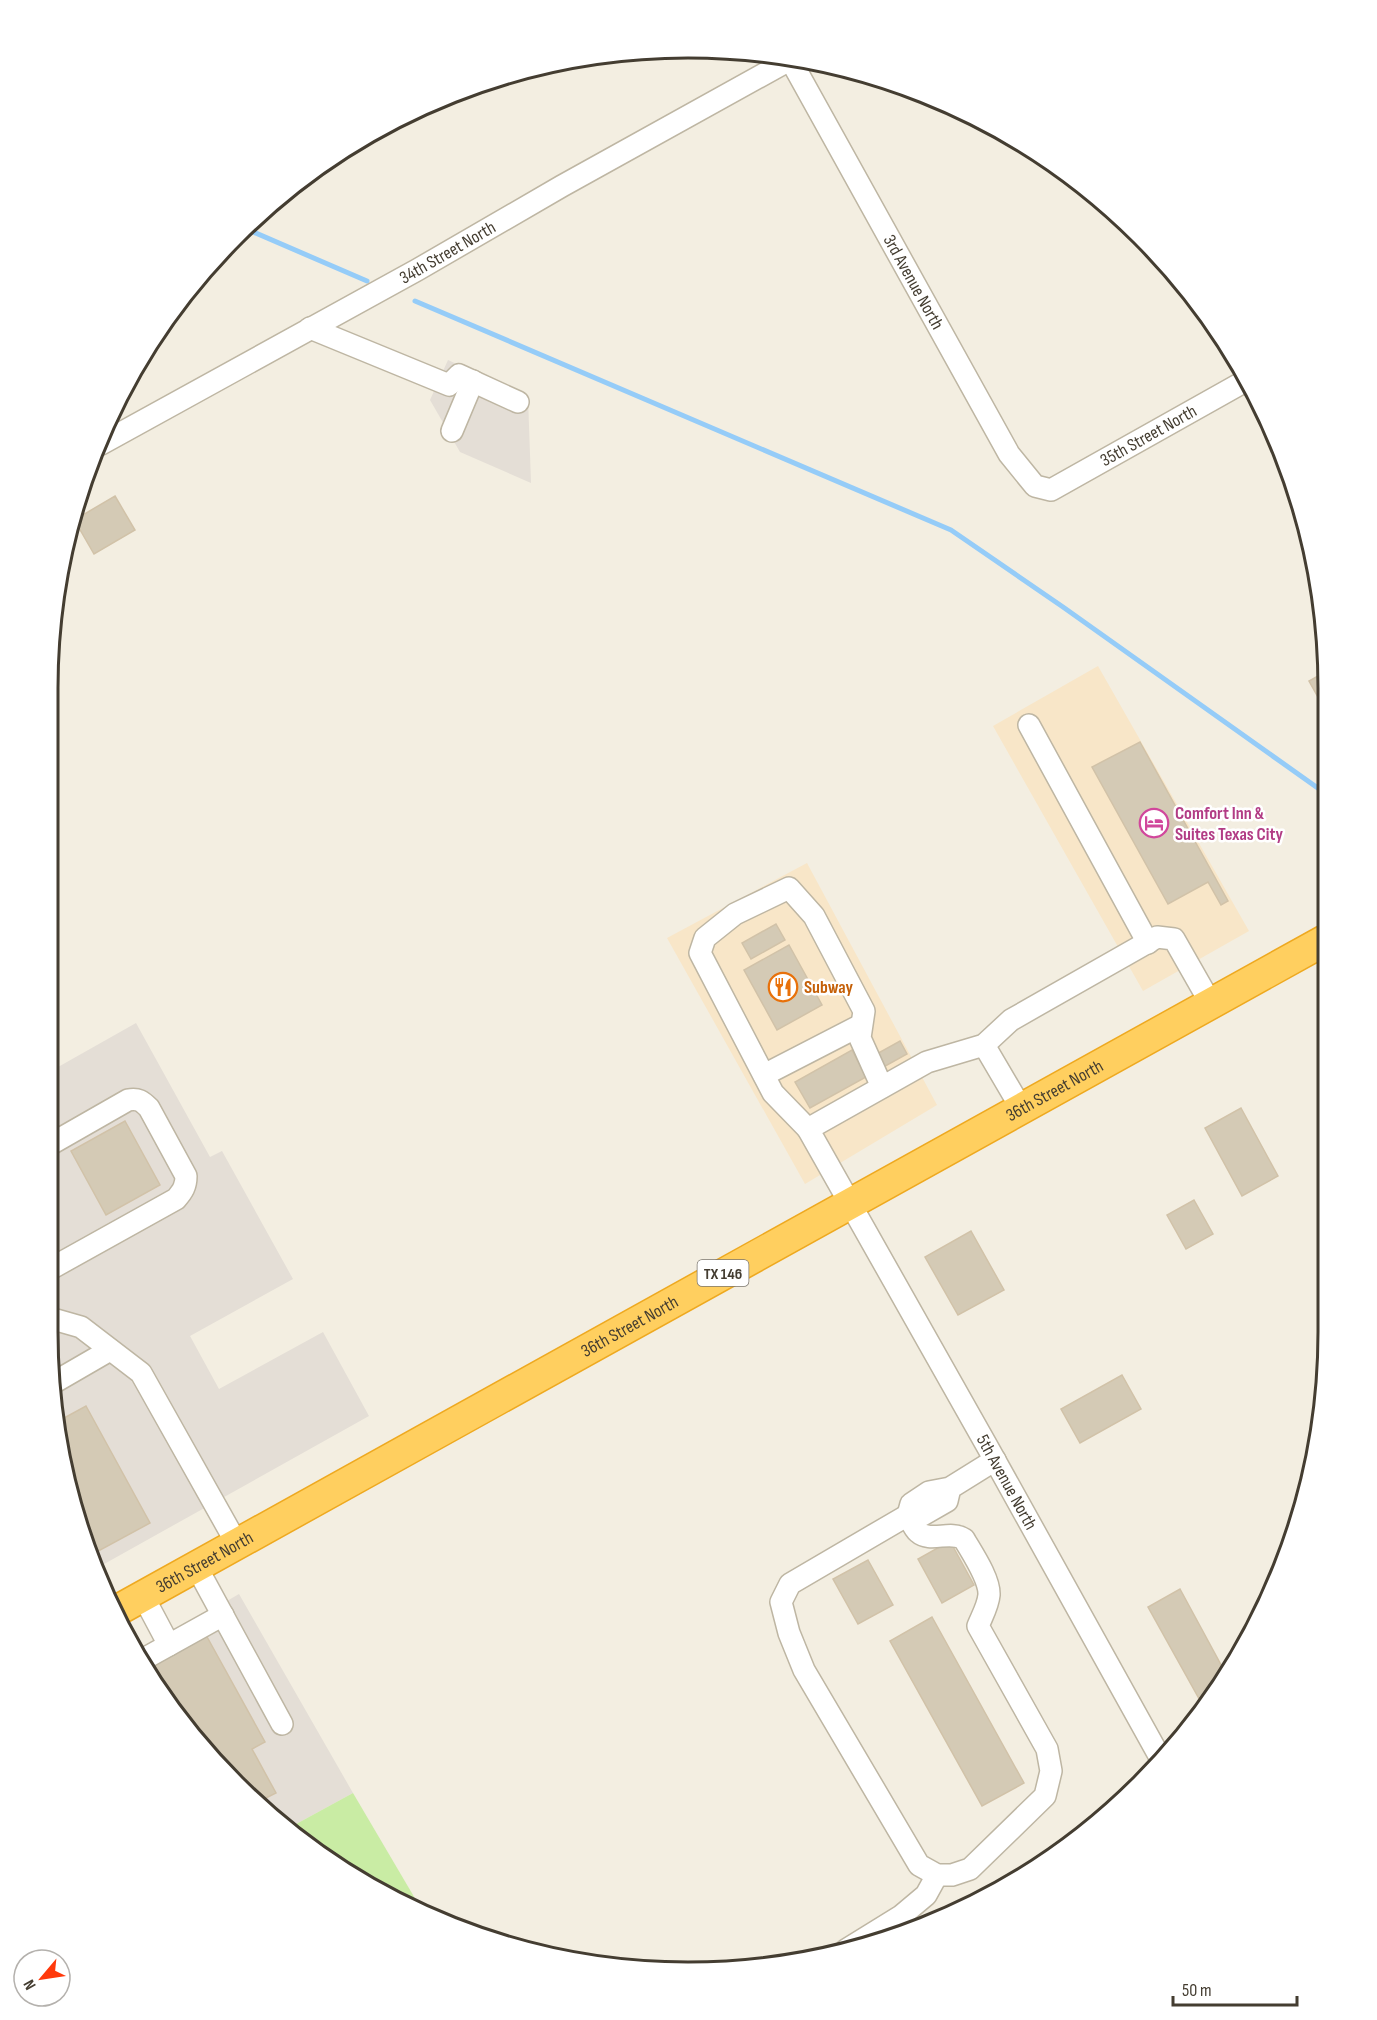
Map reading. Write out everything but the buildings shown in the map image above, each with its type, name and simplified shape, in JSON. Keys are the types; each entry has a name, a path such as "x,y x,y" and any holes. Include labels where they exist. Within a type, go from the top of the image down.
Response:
{"highway":[{"name":"36th Street North","path":"130,1603 1318,944"}],"street":[{"name":"34th Street North","path":"110,439 779,65"},
{"name":"3rd Avenue North","path":"796,68 1009,454 1035,486 1051,490"},
{"path":"310,328 449,385 459,375 518,402"},
{"path":"452,431 473,381"},
{"name":"35th Street North","path":"1051,490 1240,385"},
{"path":"1029,724 1148,942"},
{"name":"5th Avenue North","path":"861,1025 864,1011 814,916 789,888 735,914 705,938 700,953 773,1093 808,1129 1157,1752"},
{"path":"808,1129 927,1062 984,1045 1011,1020 1157,937 1174,939 1211,1004"},
{"path":"861,1025 860,1038 882,1087"},
{"path":"764,1075 861,1025"},
{"path":"984,1045 1021,1108"},
{"path":"58,1140 128,1100 142,1101 149,1108 186,1176 186,1183 176,1199 58,1265"},
{"path":"58,1320 81,1327 141,1373 237,1544"},
{"path":"61,1379 110,1350"},
{"path":"908,1515 790,1584 781,1602 789,1634 804,1670 919,1865 937,1875 952,1875 970,1869 1045,1796 1050,1771 1047,1749 978,1626 989,1593 986,1581 964,1539 958,1535 927,1537 917,1532 908,1515 911,1504 929,1492 950,1488 995,1460"},
{"path":"196,1566 282,1724"},
{"path":"130,1603 169,1645"},
{"path":"149,1656 223,1615"},
{"path":"872,1934 901,1916 926,1895 937,1875"}],"shaded area":[{"path":"448,360 528,397 531,483 460,452 430,400"},
{"path":"1098,666 1249,931 1143,991 993,726"},
{"path":"807,863 937,1105 805,1184 667,938"},
{"path":"136,1023 210,1157 222,1151 293,1279 190,1336 219,1389 323,1332 369,1416 103,1565 80,1495 64,1414 60,1373 58,1067"},
{"path":"239,1594 353,1793 296,1824 243,1777 215,1747 165,1682 145,1649"}],"green space":[{"path":"353,1793 416,1900 338,1855 296,1824"}],"waterway":[{"path":"254,232 367,281"},
{"path":"415,301 951,530 1318,788"}],"place":[{"name":"Comfort Inn & Suites Texas City","path":"1154,823"},
{"name":"Subway","path":"783,987"}]}
